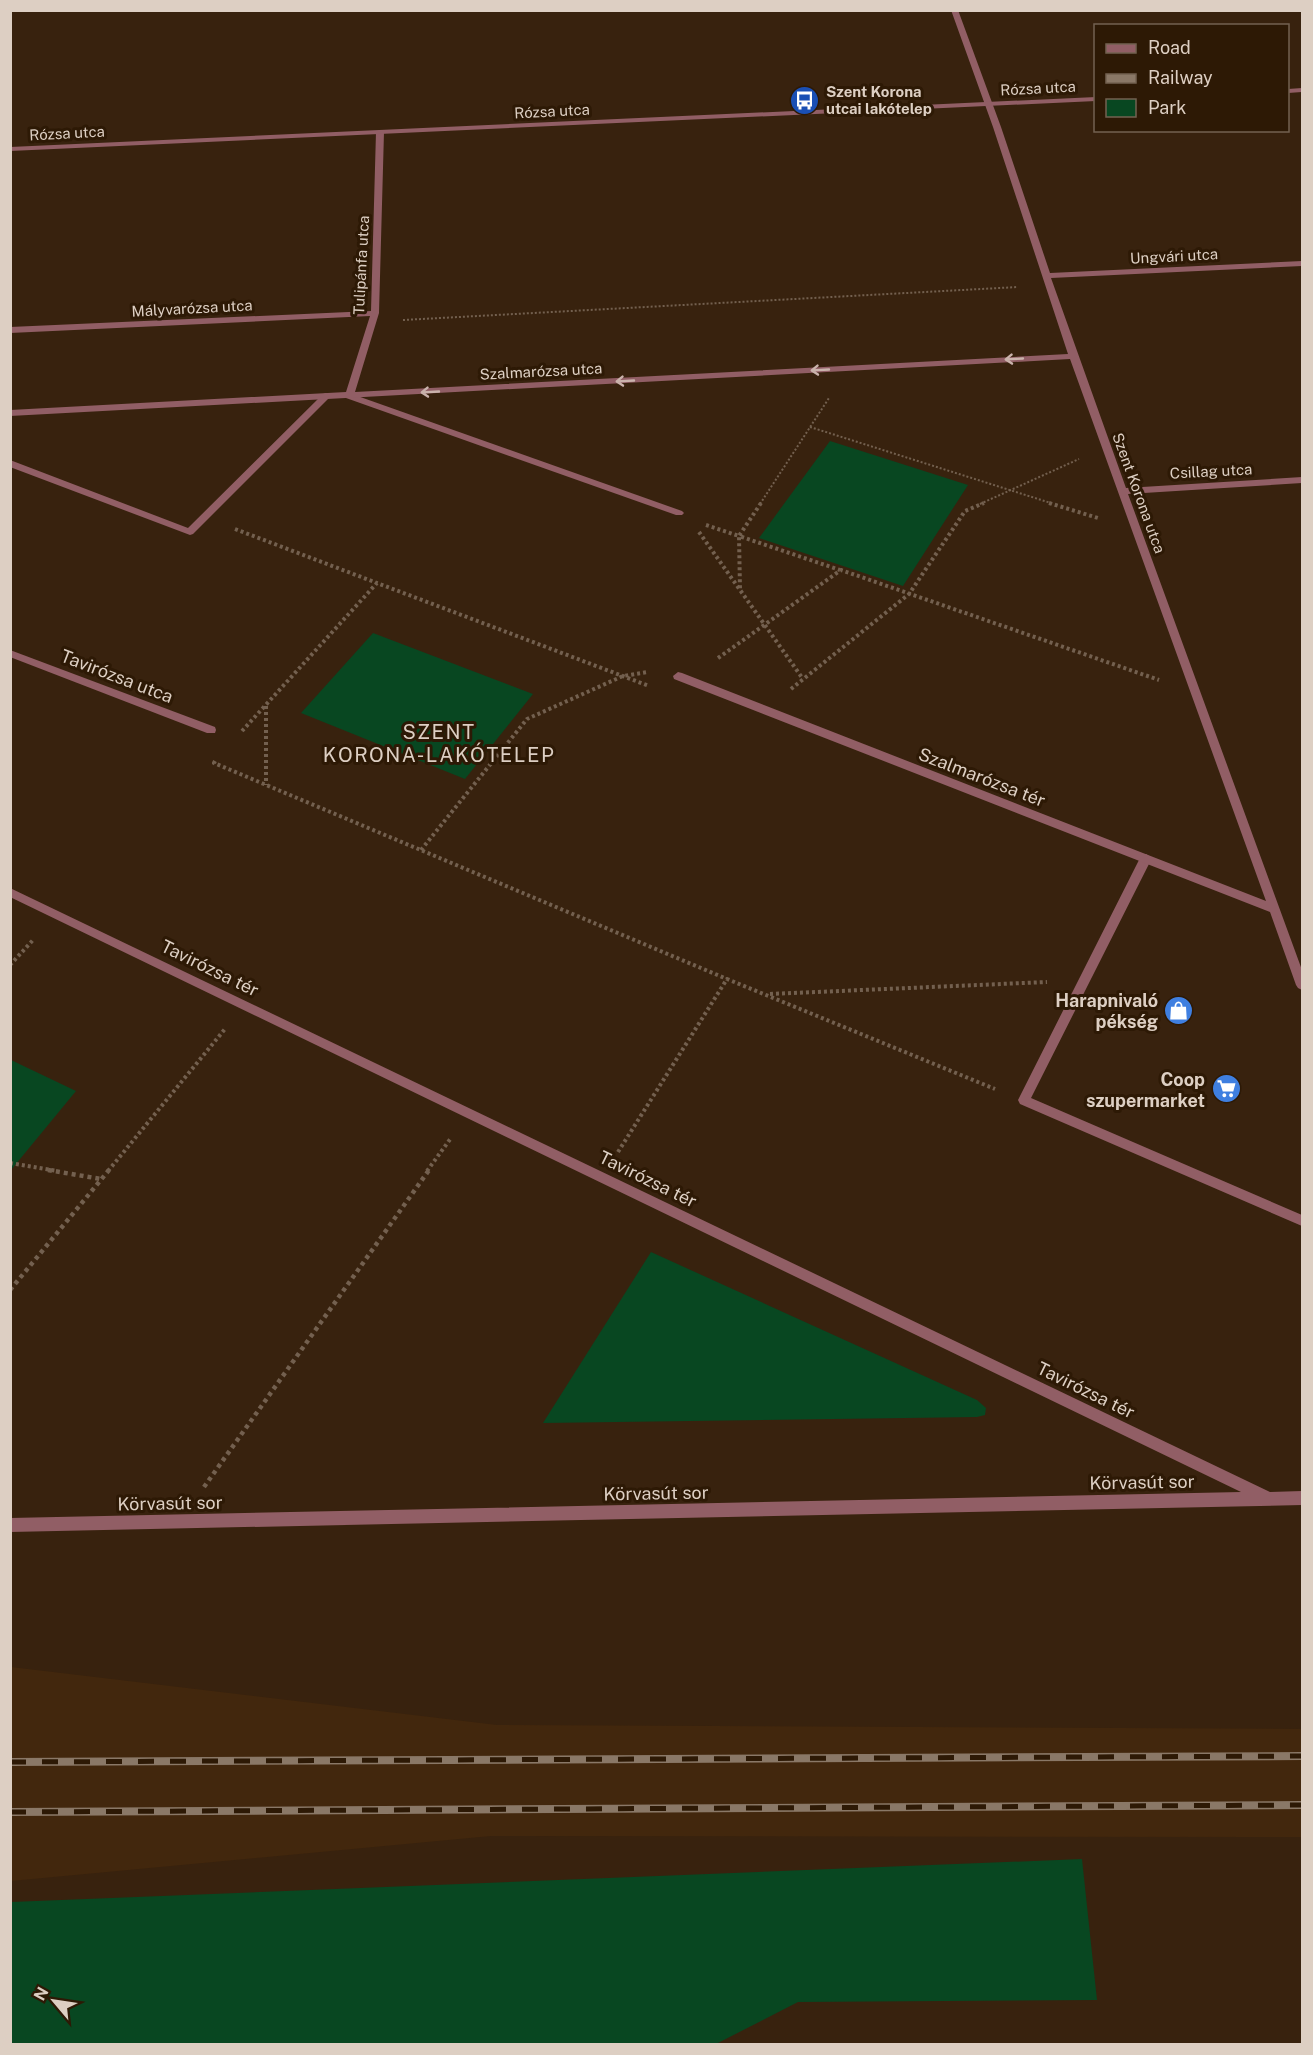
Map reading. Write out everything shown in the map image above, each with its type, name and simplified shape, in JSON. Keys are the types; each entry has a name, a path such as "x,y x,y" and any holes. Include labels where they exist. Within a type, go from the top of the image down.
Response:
{"street":[{"name":"Szent Korona utca","path":"954,10 997,127 1073,356 1302,985"},
{"name":"Rózsa utca","path":"10,149 1094,99"},
{"name":"Tulipánfa utca","path":"349,396 374,317 380,132"},
{"name":"Ungvári utca","path":"1048,281 1302,262"},
{"name":"Mályvarózsa utca","path":"10,330 374,317"},
{"name":"Szalmarózsa utca","path":"10,413 1073,356"},
{"path":"10,462 190,532 326,396"},
{"path":"349,396 679,513"},
{"name":"Csillag utca","path":"1122,491 1302,480"},
{"name":"Tavirózsa utca","path":"10,653 211,730"},
{"name":"Szalmarózsa tér","path":"678,676 1275,909"},
{"path":"1146,858 1024,1100 1302,1221"},
{"name":"Tavirózsa tér","path":"10,892 1270,1499"},
{"name":"Körvasút sor","path":"10,1525 1302,1498"}],"path":[{"path":"374,317 1048,281"},
{"path":"740,590 739,536 848,369"},
{"path":"810,427 1137,531"},
{"path":"765,710 909,594 965,511 1106,446"},
{"path":"668,509 666,511 1197,693"},
{"path":"204,518 681,698 711,663 841,570"},
{"path":"690,519 803,680"},
{"path":"236,738 377,584"},
{"path":"421,850 527,719 623,676 656,671"},
{"path":"266,705 266,785"},
{"path":"221,755 214,763 728,979 1024,1100"},
{"path":"602,1177 728,979"},
{"path":"766,994 1084,980"},
{"path":"10,1290 245,1005"},
{"path":"178,1522 469,1113"},
{"path":"10,1163 102,1179"}],"shaded area":[{"path":"11,1667 497,1725 1302,1729 1302,1837 491,1836 11,1881"}],"green space":[{"path":"830,441 968,485 903,586 759,538"},
{"path":"373,633 533,694 465,779 301,713"},
{"path":"11,1060 76,1091 11,1170"},
{"path":"651,1252 977,1400 986,1408 985,1415 977,1417 543,1423"},
{"path":"1082,1859 1097,2000 798,2002 716,2044 11,2044 11,1902"}],"railway":[{"path":"10,1762 1302,1756"},
{"path":"10,1812 1302,1805"}],"place":[{"name":"Szent Korona utcai lakótelep","path":"805,100"},
{"name":"Harapnivaló pékség","path":"1179,1010"},
{"name":"Coop szupermarket","path":"1226,1089"}],"district":[{"name":"SZENT KORONA-LAKÓTELEP","path":"439,744"}]}
